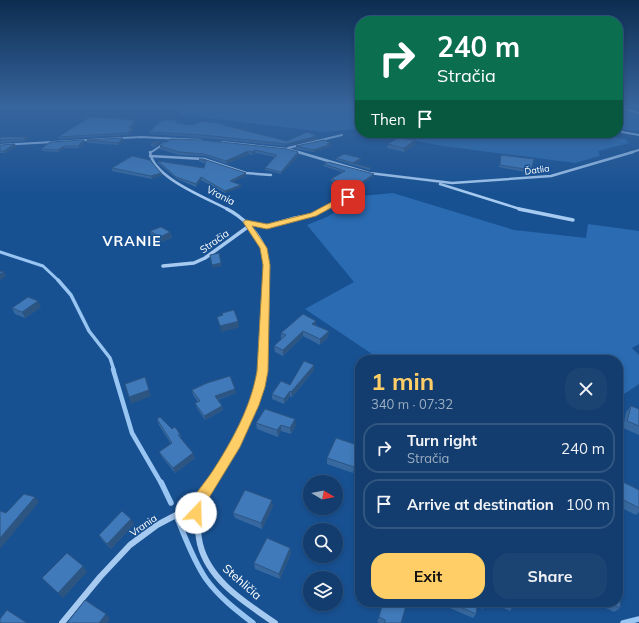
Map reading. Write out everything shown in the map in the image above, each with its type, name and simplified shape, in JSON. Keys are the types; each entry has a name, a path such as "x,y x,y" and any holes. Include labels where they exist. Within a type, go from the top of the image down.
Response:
{"street":[{"name":"Ďatlia","path":"288,149 338,136"},
{"path":"171,138 167,142 152,150 150,156 204,159 246,173 271,175"},
{"path":"0,145 105,139 171,138 203,140"},
{"name":"Ďatlia","path":"220,142 288,149 369,172 434,182 467,183 551,176 639,150"},
{"name":"Vrania","path":"62,623 100,577 130,545 157,524 197,504 217,475 236,443 254,405 260,387 262,371 266,265 264,248 247,224 233,211 168,178 157,169 150,156"},
{"name":"Ďatlia","path":"434,182 530,212 573,220"},
{"path":"247,224 267,226 295,218 313,215 357,191"},
{"name":"Stračia","path":"163,266 194,263 205,258 247,224"},
{"name":"Stehličia","path":"197,504 197,536 207,563 221,582 253,608 276,623"}],"shaded area":[{"path":"400,138 617,138 625,139 629,143 598,151 600,156 575,163 443,146"},
{"path":"393,193 514,230 586,238 588,224 639,231 639,344 632,348 639,355 639,384 623,395 623,355 374,355 305,309 354,282 307,225 327,217 361,196"}],"building":[{"path":"213,136 267,136 287,141 298,136 317,136 286,144"},
{"path":"0,137 27,137 24,139 0,140"},
{"path":"123,138 118,143 87,140"},
{"path":"398,138 415,140 404,148 388,144"},
{"path":"171,139 202,140 287,149 298,152 281,172 265,168 277,155 255,150 252,152 248,151 226,161 204,154 179,152 160,146"},
{"path":"84,140 78,146 64,146 58,150 41,149 50,142"},
{"path":"324,140 331,143 313,150 296,146"},
{"path":"15,144 4,151 0,151 0,145"},
{"path":"344,154 361,158 353,163 336,158"},
{"path":"501,155 534,159 531,170 500,165"},
{"path":"132,156 150,160 161,173 151,176 112,168"},
{"path":"199,159 203,159 246,173 230,181 241,185 225,191 201,177 196,184 176,177 158,161 204,168 206,161"},
{"path":"328,162 374,174 356,186 331,179 345,171 324,164"},
{"path":"161,227 170,232 160,237 150,231"},
{"path":"219,253 221,263 212,265 210,255"},
{"path":"28,297 38,301 22,312 12,308"},
{"path":"234,310 238,321 220,326 217,317 223,315 222,313"},
{"path":"303,314 316,321 312,324 329,331 320,339 303,331 283,350 274,346 286,335 281,333"},
{"path":"304,361 314,365 291,392 290,391 284,399 272,394 281,381 290,385"},
{"path":"230,376 235,389 215,396 222,406 204,416 195,403 200,401 192,390 207,383"},
{"path":"145,377 149,390 129,397 125,384"},
{"path":"631,406 639,409 639,426 627,421"},
{"path":"265,409 295,419 290,428 281,425 277,430 256,423"},
{"path":"160,417 172,429 175,427 180,434 178,435 193,453 173,468 159,452 172,443 157,419"},
{"path":"336,438 355,444 354,467 327,458"},
{"path":"623,482 639,490 639,508 623,500"},
{"path":"245,490 272,500 261,523 233,513"},
{"path":"24,494 35,497 0,538 0,511 6,513"},
{"path":"122,511 131,519 107,544 99,535"},
{"path":"267,538 290,548 279,574 254,563"},
{"path":"67,553 83,566 58,593 42,578"},
{"path":"85,600 106,614 99,623 67,623"},
{"path":"382,607 406,607 401,623 385,623 385,620 379,617"},
{"path":"460,607 477,607 476,614"},
{"path":"7,610 27,623 0,623 0,619"}],"waterway":[{"path":"0,252 43,266 58,280"},
{"path":"58,280 71,295 89,331 110,358 114,370"},
{"path":"113,369 132,433 161,483"},
{"path":"161,482 171,503"},
{"path":"177,518 193,557 211,586 234,608 253,623"},
{"path":"623,623 639,619"}],"district":[{"name":"VRANIE","path":"132,241"}],"route":[{"path":"196,513 197,504 217,475 236,443 254,405 260,387 262,371 266,254 260,241 246,222 259,226 267,226 295,218 313,215 348,197"}]}
